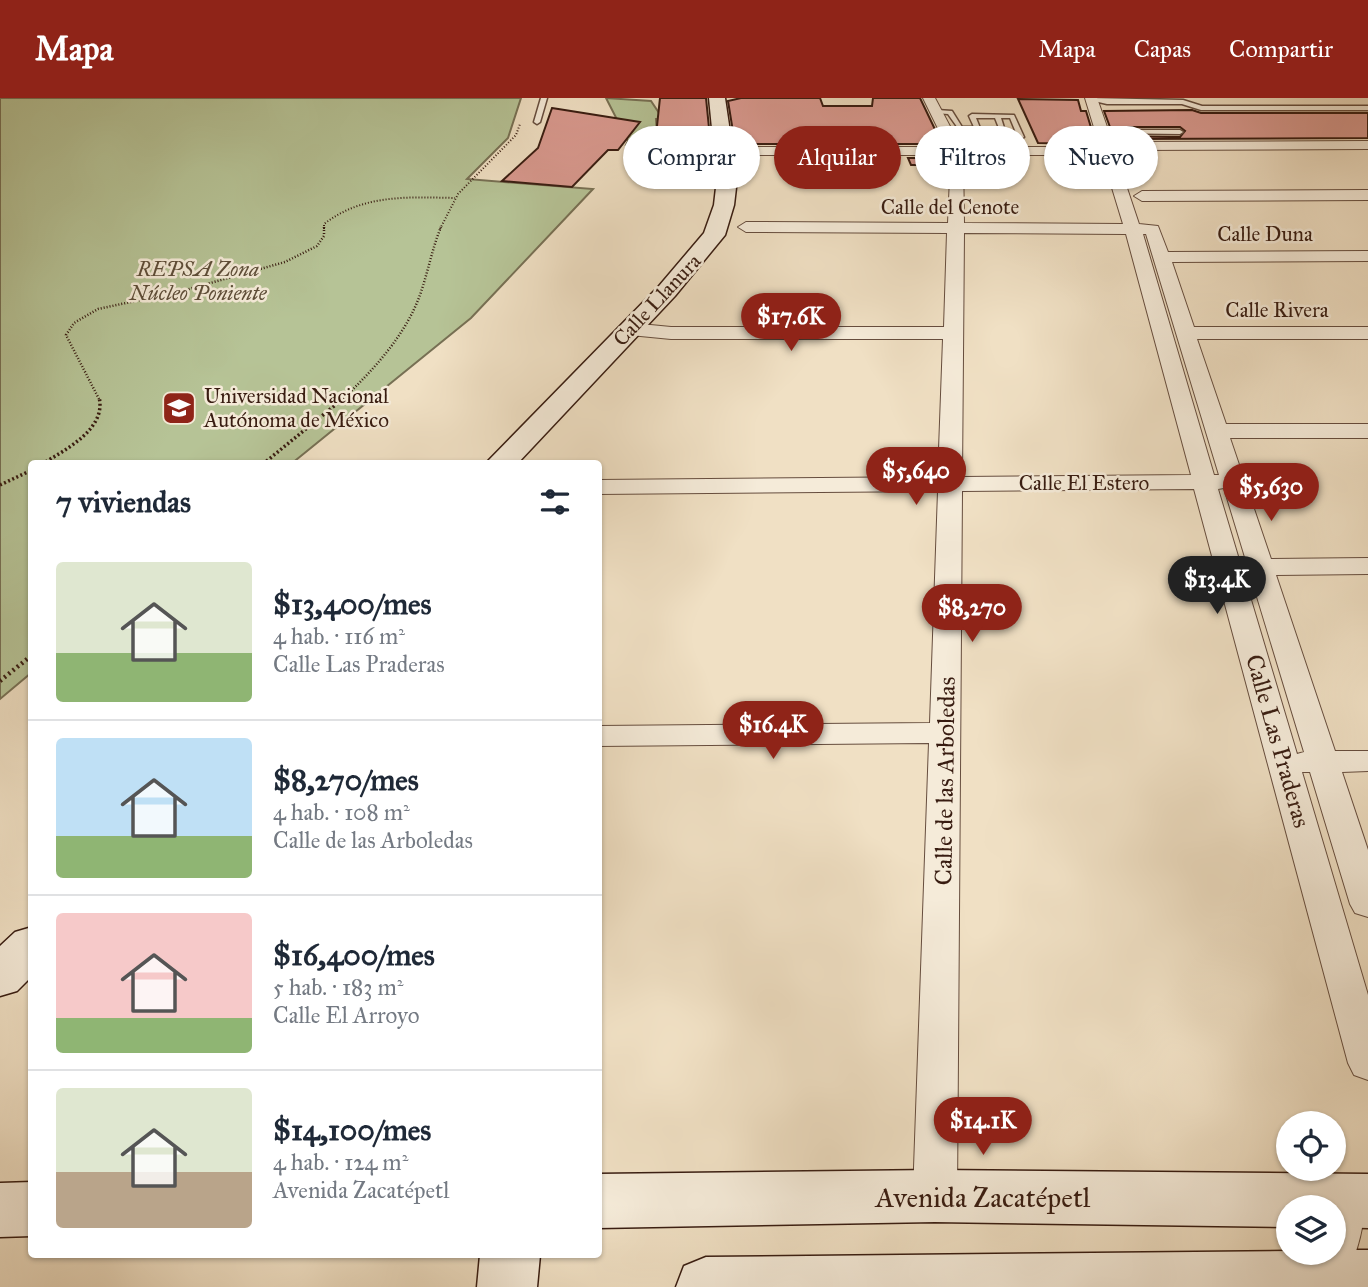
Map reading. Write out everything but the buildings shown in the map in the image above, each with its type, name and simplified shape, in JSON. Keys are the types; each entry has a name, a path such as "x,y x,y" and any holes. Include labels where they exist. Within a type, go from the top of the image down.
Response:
{"street":[{"name":"Calle Llanura","path":"717,98 720,126"},
{"name":"Calle de las Arboledas","path":"929,98 949,126"},
{"name":"Calle Las Praderas","path":"1101,102 1111,126"},
{"path":"1158,142 1368,145"},
{"path":"760,150 915,144"},
{"name":"Calle Llanura","path":"504,460 630,329 714,235 727,189"},
{"name":"Calle de las Arboledas","path":"935,1196 955,333 955,228 959,189"},
{"name":"Calle Las Praderas","path":"1131,189 1204,482 1368,1063"},
{"name":"Calle Las Praderas","path":"1139,189 1142,196 1143,229 1162,257 1368,904"},
{"path":"1142,196 1368,195"},
{"name":"Calle del Cenote","path":"747,227 1143,229"},
{"name":"Calle Duna","path":"1162,257 1368,256"},
{"path":"630,329 671,333 955,333"},
{"name":"Calle Rivera","path":"1186,333 1368,333"},
{"path":"1218,431 1368,430"},
{"name":"Calle El Estero","path":"602,487 1234,482"},
{"path":"1261,566 1368,566"},
{"path":"602,736 946,733"},
{"path":"1284,763 1368,761"},
{"path":"0,977 28,949"},
{"name":"Avenida Zacatépetl","path":"602,1201 935,1196 1352,1240"},
{"path":"0,1210 28,1209"},
{"name":"Avenida Zacatépetl","path":"706,1287 1352,1240"},
{"path":"507,1287 510,1258"}],"lane":[{"path":"537,122 544,98"},
{"path":"1254,98 1264,109"},
{"path":"1101,102 1183,102 1201,108 1368,108"},
{"path":"937,112 950,113 958,126"},
{"path":"969,126 972,116 1012,117 1016,126"},
{"path":"997,116 1001,126"},
{"path":"1158,135 1180,132"}],"path":[{"path":"268,460 344,398 393,344 415,308 440,232 455,198 516,135 520,123"},
{"path":"48,460 86,433 96,418 99,397 66,335 69,327 84,315 106,306 182,291 285,262 317,246 324,236 324,224 338,212 355,206 391,198 455,198"},
{"path":"0,485 28,472"},
{"path":"0,681 28,658"}],"green space":[{"name":"REPSA Zona Núcleo Poniente","path":"0,98 521,98 508,138 467,179 593,189 471,318 296,460 28,460 28,676 0,699"},
{"path":"606,98 651,101 663,119 656,119 656,126 623,126 623,131"}],"place":[{"name":"Universidad Nacional Autónoma de México","path":"179,408"}]}
